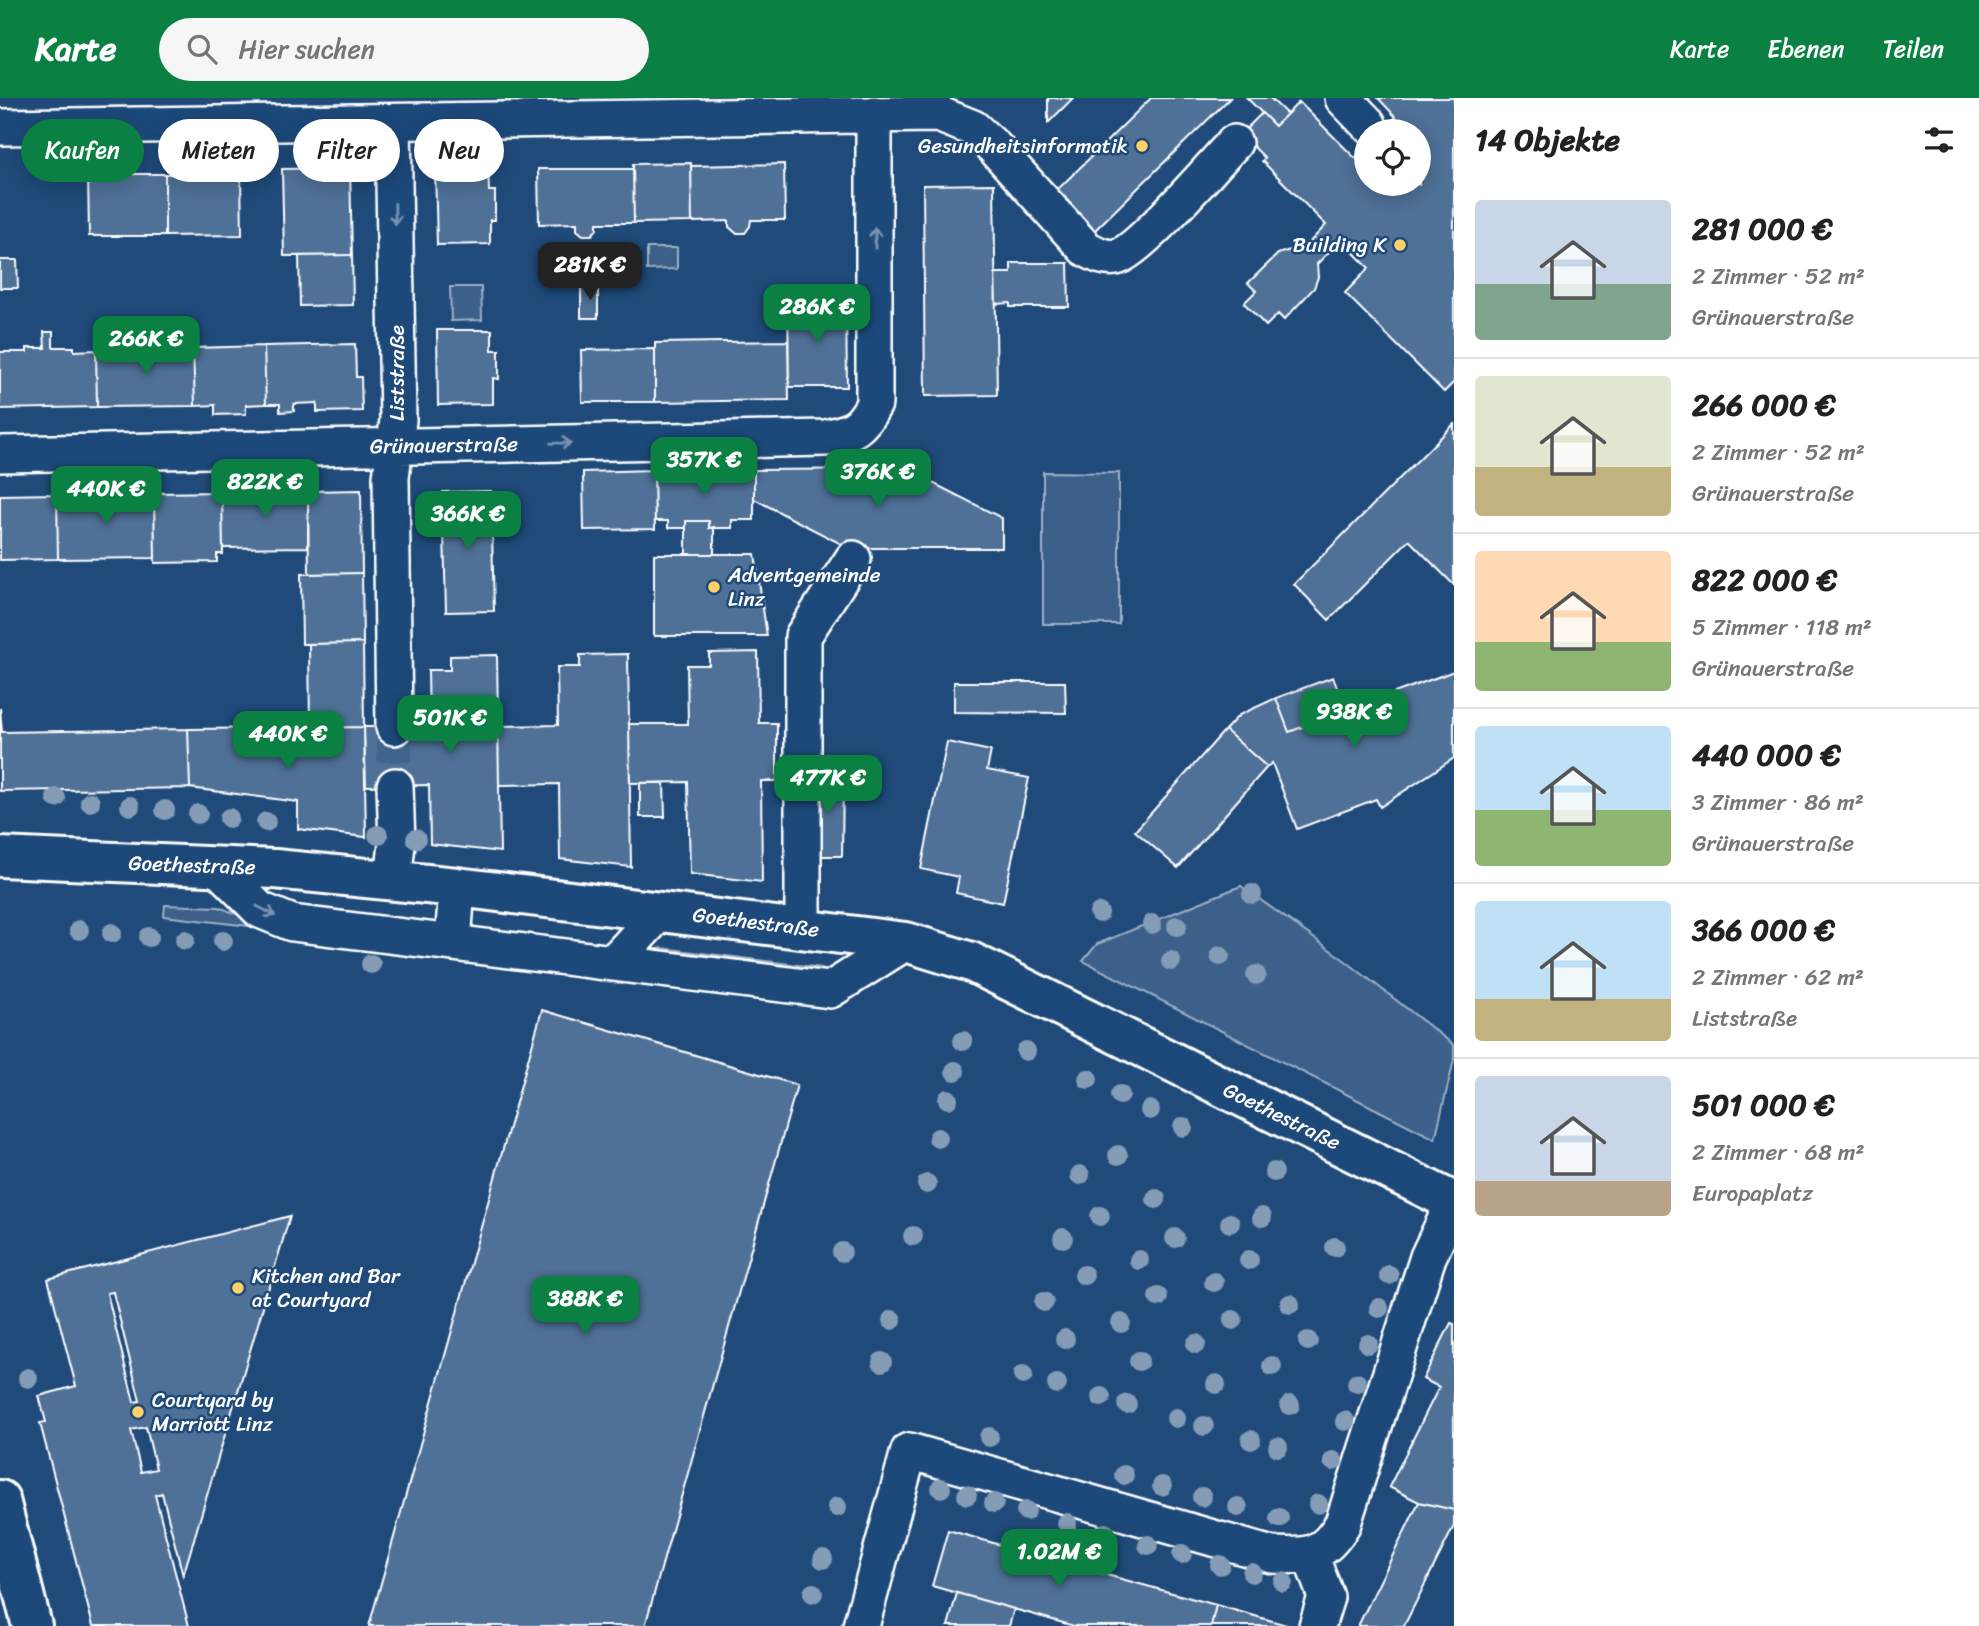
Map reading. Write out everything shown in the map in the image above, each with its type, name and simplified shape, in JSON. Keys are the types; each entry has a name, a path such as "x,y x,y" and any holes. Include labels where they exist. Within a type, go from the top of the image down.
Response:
{"main road":[{"name":"Goethestraße","path":"0,857 275,869 457,887 906,942 971,962 1454,1202"},
{"path":"0,1500 32,1626"}],"street":[{"path":"1343,98 1363,119"},
{"name":"Grünauerstraße","path":"0,454 825,438 852,431 866,421 874,404 874,114"},
{"path":"400,122 938,114 973,128 994,147 1085,248 1102,258 1118,257 1138,244 1234,144"},
{"path":"0,127 293,123"},
{"name":"Liststraße","path":"394,182 398,419 391,477 394,718"},
{"path":"803,928 803,636 853,559"},
{"path":"393,881 397,844 395,786"},
{"path":"216,866 260,910 292,923 830,990 906,942"},
{"path":"453,943 457,887"},
{"path":"613,963 661,911"},
{"name":"Goethestraße","path":"1310,1554 1332,1542 1343,1523 1428,1256 1454,1202"},
{"path":"861,1626 909,1451 1272,1555 1302,1557 1310,1554 1326,1597 1317,1626"}],"shaded area":[{"path":"647,248 677,248 677,269 647,270"},
{"path":"450,287 481,287 482,320 451,321"},
{"path":"1043,472 1119,473 1119,624 1043,624"},
{"path":"1241,886 1343,959 1454,1045 1454,1060 1435,1139 1083,961 1097,944"},
{"path":"165,905 219,907 274,929 164,916"},
{"path":"662,948 822,968 826,972 644,954"}],"building":[{"path":"1048,98 1073,98 1048,123"},
{"name":"Gesundheitsinformatik","path":"1151,98 1230,98 1093,232 1054,193"},
{"path":"1247,98 1270,98 1287,114 1275,126"},
{"name":"Building K","path":"1378,98 1454,98 1454,382 1444,392 1345,293 1369,268 1341,240 1317,264 1318,277 1314,288 1284,320 1278,314 1266,326 1244,303 1256,291 1248,283 1278,254 1302,250 1326,225 1262,161 1265,158 1241,134 1262,113 1275,126 1299,102 1354,157 1354,196 1431,196 1431,119 1394,119 1396,117"},
{"path":"691,163 692,222 634,223 633,164"},
{"path":"784,164 785,220 751,220 745,233 736,233 729,227 729,221 692,222 691,166"},
{"path":"282,169 293,169 293,182 350,182 352,255 284,256"},
{"path":"538,169 633,169 634,223 597,223 597,229 592,235 583,235 577,230 577,223 539,224"},
{"path":"144,174 158,174 158,182 165,182 165,236 89,236 88,182 144,182"},
{"path":"165,182 241,182 242,235 165,236"},
{"path":"435,182 489,182 489,191 495,191 495,220 490,220 490,244 437,245"},
{"path":"994,184 997,395 925,396 923,185"},
{"path":"352,255 353,305 300,306 299,256"},
{"path":"0,260 17,260 18,288 0,288"},
{"path":"1011,263 1068,263 1069,307 1010,307 1010,303 996,304 995,273 1011,273"},
{"path":"581,287 598,287 598,318 581,318"},
{"path":"788,300 846,301 847,387 789,387"},
{"path":"145,330 154,330 154,345 173,345 173,349 193,348 195,406 97,407 96,350 125,350 125,345 146,345"},
{"path":"437,330 492,330 492,350 499,350 499,379 493,378 493,404 438,405"},
{"path":"44,332 53,332 53,347 74,347 74,351 96,350 97,407 0,409 0,352 27,352 27,348 45,348"},
{"path":"788,341 789,400 655,402 655,343"},
{"path":"355,344 356,377 361,377 362,411 317,412 317,403 294,404 294,411 280,412 280,404 266,404 264,346"},
{"path":"264,346 266,404 246,405 246,414 215,415 215,405 195,406 193,348"},
{"path":"655,349 655,402 582,402 581,350"},
{"path":"1454,424 1454,585 1409,540 1329,620 1294,584"},
{"path":"905,469 1002,518 1002,548 849,548 754,499 754,470"},
{"path":"654,470 754,470 754,520 732,520 732,528 709,528 709,521 686,521 686,528 668,528 668,521 655,521"},
{"path":"654,470 655,529 584,530 583,472"},
{"path":"361,490 362,573 309,574 308,491"},
{"path":"308,491 308,547 223,548 222,492"},
{"path":"491,491 494,611 446,612 443,492"},
{"path":"222,492 223,554 217,554 217,562 155,563 154,493"},
{"path":"154,493 155,558 58,559 57,494"},
{"path":"57,494 58,559 0,560 0,495"},
{"path":"686,521 709,521 709,528 714,527 714,554 686,554"},
{"path":"654,554 755,554 767,636 654,636"},
{"path":"362,573 363,643 302,644 301,574"},
{"path":"363,643 364,727 310,728 309,644"},
{"path":"758,652 759,723 777,723 777,781 761,781 762,882 690,874 688,782 630,783 629,724 688,724 687,665 709,665 709,653"},
{"path":"628,654 631,867 560,859 559,784 499,785 498,726 558,725 557,667 580,667 580,655"},
{"path":"497,655 500,852 430,844 429,785 366,786 364,727 429,727 428,670 450,670 450,656"},
{"path":"1454,671 1454,758 1380,807 1376,799 1297,829 1272,763 1267,767 1225,730 1239,715 1276,698 1289,732"},
{"path":"1333,677 1346,711 1289,732 1276,698"},
{"path":"954,682 1065,682 1066,713 954,712"},
{"path":"0,708 2,732 188,729 190,788 0,791"},
{"path":"364,727 366,837 298,829 298,802 190,788 188,729"},
{"path":"1225,730 1267,767 1178,868 1135,831"},
{"path":"947,742 991,751 987,770 1029,778 1003,903 956,893 959,877 921,869"},
{"path":"813,774 843,774 842,856 813,856"},
{"path":"640,783 664,783 665,817 640,817"},
{"path":"542,1010 797,1085 645,1626 369,1626"},
{"name":"Courtyard by Marriott Linz","path":"290,1216 183,1576 162,1493 155,1495 189,1626 93,1626 40,1423 46,1422 39,1396 76,1386 48,1279","holes":["113,1292 140,1401 134,1402 107,1293","146,1427 156,1469 141,1472 131,1430"]},
{"path":"1451,1323 1454,1324 1454,1510 1419,1502 1389,1487 1439,1387 1423,1379"},
{"path":"1419,1502 1454,1510 1454,1526 1404,1626 1358,1626"},
{"path":"948,1530 1049,1559 1048,1564 1066,1569 1067,1564 1216,1605 1211,1626 1074,1626 932,1586"},
{"path":"957,1593 1014,1609 1009,1626 948,1626"},
{"path":"1216,1605 1290,1626 1211,1626"}],"tunnel":[{"path":"394,727 395,786"}],"place":[{"name":"Gesundheitsinformatik","path":"1142,146"},
{"name":"Building K","path":"1400,245"},
{"name":"Adventgemeinde Linz","path":"714,587"},
{"name":"Kitchen and Bar at Courtyard","path":"238,1288"},
{"name":"Courtyard by Marriott Linz","path":"138,1412"}]}
